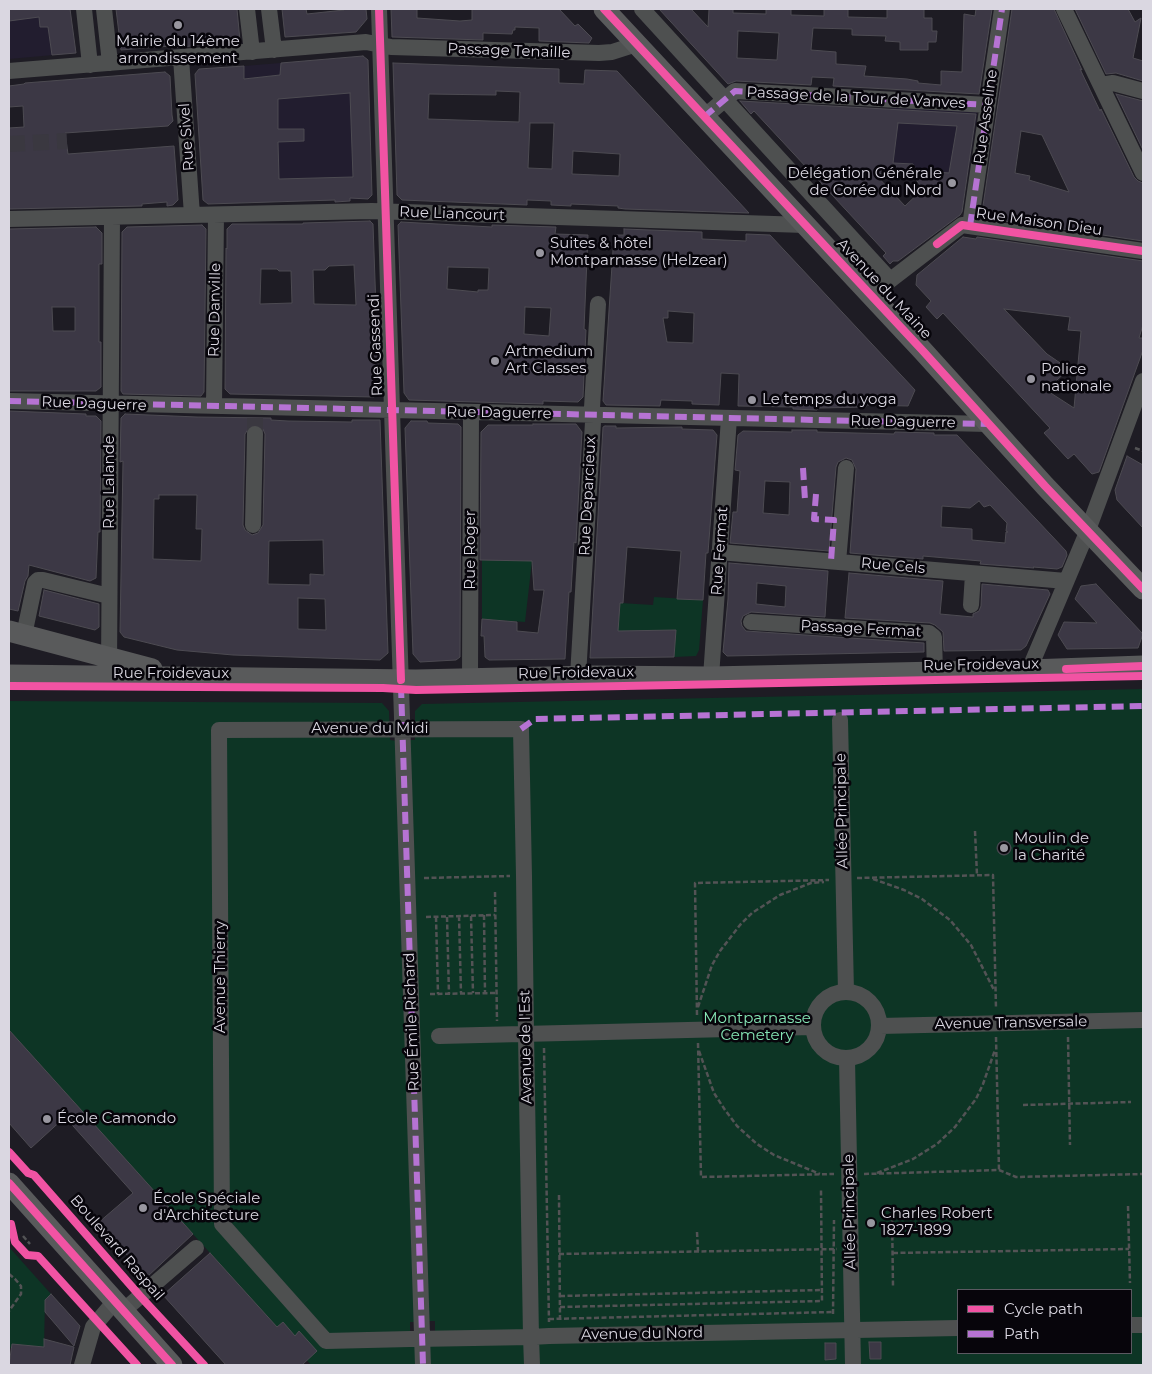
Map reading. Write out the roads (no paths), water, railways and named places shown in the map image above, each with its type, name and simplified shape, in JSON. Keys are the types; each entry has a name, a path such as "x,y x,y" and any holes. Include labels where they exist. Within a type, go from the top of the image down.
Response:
{"main road":[{"name":"Avenue du Maine","path":"604,9 1143,589"},
{"name":"Rue Froidevaux","path":"16,633 109,667 181,677 382,678 401,680 578,676 711,677 1143,666"},
{"name":"Rue Froidevaux","path":"9,675 109,667"},
{"path":"9,1184 172,1365"}],"street":[{"path":"84,9 90,64"},
{"path":"104,9 110,63"},
{"path":"248,9 252,52"},
{"path":"269,9 274,50"},
{"name":"Rue Gassendi","path":"379,9 401,680"},
{"name":"Avenue du Maine","path":"642,9 890,280"},
{"name":"Rue Asseline","path":"970,226 1002,9"},
{"path":"1064,9 1143,173"},
{"name":"Passage Tenaille","path":"9,71 366,42 401,47 599,53 612,52 637,44"},
{"name":"Rue Sivel","path":"181,58 192,215"},
{"path":"1101,85 1113,83 1143,92"},
{"name":"Passage de la Tour de Vanves","path":"704,116 735,91 988,105"},
{"name":"Rue Liancourt","path":"9,219 386,212 806,225"},
{"name":"Rue Danville","path":"214,406 216,215"},
{"name":"Rue Lalande","path":"109,667 112,217"},
{"name":"Rue Maison Dieu","path":"871,295 962,225 1143,251"},
{"name":"Rue Deparcieux","path":"578,676 598,304"},
{"path":"1029,670 1088,530 1143,381"},
{"name":"Rue Daguerre","path":"9,401 988,424"},
{"name":"Rue Roger","path":"470,678 471,412"},
{"name":"Rue Fermat","path":"711,677 729,418"},
{"path":"253,525 255,434"},
{"path":"838,562 846,468"},
{"name":"Rue Cels","path":"720,552 1066,581"},
{"path":"970,605 973,574"},
{"path":"16,633 35,583 38,580 109,596"},
{"name":"Passage Fermat","path":"751,622 929,633 934,637 935,672"},
{"name":"Rue Émile Richard","path":"401,680 423,1365"},
{"name":"Allée Principale","path":"840,720 846,992"},
{"name":"Avenue du Midi","path":"219,730 521,729"},
{"name":"Avenue de l'Est","path":"521,729 532,1365"},
{"name":"Avenue Thierry","path":"219,730 222,1224 326,1341"},
{"path":"846,992 861,995 870,1002 876,1011 880,1026 878,1035 868,1050 861,1055 847,1059 837,1058 822,1049 812,1027 815,1012 821,1002 831,995 846,992"},
{"name":"Avenue Transversale","path":"880,1026 1143,1020"},
{"path":"439,1036 812,1027"},
{"name":"Allée Principale","path":"847,1059 853,1365"},
{"path":"82,1365 93,1327 196,1248"},
{"name":"Avenue du Nord","path":"326,1341 957,1328"}],"tunnel":[{"path":"9,144 67,141"},
{"path":"255,408 255,434"}],"place":[{"name":"Mairie du 14ème arrondissement","path":"178,25"},
{"name":"Délégation Générale de Corée du Nord","path":"952,183"},
{"name":"Suites & hôtel Montparnasse (Helzear)","path":"540,253"},
{"name":"Artmedium Art Classes","path":"495,361"},
{"name":"Police nationale","path":"1031,379"},
{"name":"Le temps du yoga","path":"752,400"},
{"name":"Moulin de la Charité","path":"1004,848"},
{"name":"École Camondo","path":"47,1119"},
{"name":"École Spéciale d'Architecture","path":"143,1208"},
{"name":"Charles Robert 1827-1899","path":"871,1223"}],"park label":[{"name":"Montparnasse Cemetery","path":"757,1028"}]}
